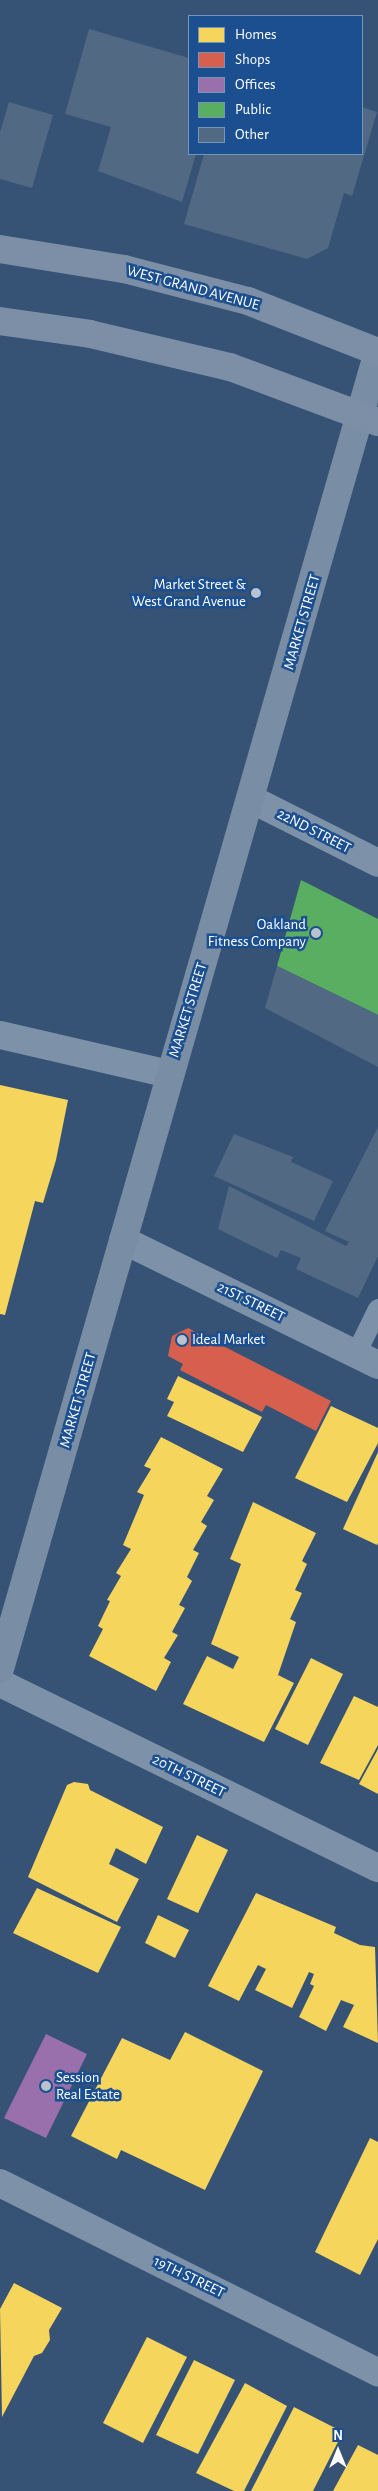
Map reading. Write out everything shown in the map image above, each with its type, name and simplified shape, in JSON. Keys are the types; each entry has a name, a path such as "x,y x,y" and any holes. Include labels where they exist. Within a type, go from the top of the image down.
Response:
{"main road":[{"name":"WEST GRAND AVENUE","path":"0,249 124,269 248,301 378,352"},
{"path":"0,321 90,334 230,367 370,417"},
{"name":"MARKET STREET","path":"0,1669 123,1240 168,1074 370,417 378,352"}],"street":[{"name":"22ND STREET","path":"251,799 378,863"},
{"path":"0,1035 168,1074"},
{"name":"21ST STREET","path":"123,1240 367,1360"},
{"name":"20TH STREET","path":"0,1683 378,1868"},
{"name":"19TH STREET","path":"0,2183 378,2372"}],"lane":[{"path":"367,1360 378,1309"}],"building: Homes":[{"path":"0,1085 68,1100 56,1160 43,1203 35,1201 5,1315 0,1314"},
{"path":"178,1376 262,1417 243,1452 167,1416 174,1402 167,1399"},
{"path":"331,1406 378,1428 378,1443 347,1502 295,1478"},
{"path":"161,1437 223,1469 207,1496 214,1500 201,1522 207,1526 193,1550 199,1553 187,1577 192,1581 179,1605 185,1608 172,1632 178,1635 164,1658 171,1662 156,1691 89,1656 103,1629 98,1626 110,1601 107,1600 121,1576 116,1573 131,1549 123,1545 144,1495 137,1492 151,1469 144,1466"},
{"path":"378,1452 378,1543 377,1545 343,1529"},
{"path":"253,1502 316,1533 302,1561 307,1564 295,1590 302,1593 290,1619 296,1622 278,1675 294,1683 264,1742 183,1704 207,1656 233,1669 239,1657 211,1644 241,1564 230,1559"},
{"path":"311,1658 343,1674 308,1745 275,1729"},
{"path":"354,1696 378,1707 378,1745 359,1780 320,1763"},
{"path":"378,1749 378,1794 359,1784"},
{"path":"74,1782 88,1784 90,1790 163,1827 146,1864 116,1848 109,1864 139,1879 117,1922 28,1877 67,1785"},
{"path":"197,1835 228,1850 198,1913 167,1899"},
{"path":"37,1888 121,1927 98,1973 13,1933"},
{"path":"256,1893 336,1927 334,1933 360,1945 375,1947 378,2043 343,2027 354,2005 341,2000 326,2031 299,2017 314,1986 310,1984 314,1974 309,1972 292,2008 255,1990 266,1969 258,1965 239,2001 208,1986"},
{"path":"158,1915 189,1930 175,1958 145,1943"},
{"path":"185,2032 263,2071 205,2190 121,2150 117,2159 71,2136 122,2038 170,2060"},
{"path":"370,2138 378,2142 378,2239 360,2275 315,2252"},
{"path":"14,2283 62,2308 49,2330 50,2340 42,2353 34,2356 2,2417 0,2309"},
{"path":"147,2337 187,2357 143,2443 103,2423"},
{"path":"194,2360 235,2380 198,2454 156,2435"},
{"path":"245,2383 287,2406 244,2491 234,2491 196,2473"},
{"path":"294,2407 343,2432 313,2491 251,2491"},
{"path":"358,2445 378,2455 378,2491 333,2491"}],"building: Shops":[{"path":"188,1328 331,1401 316,1431 266,1405 262,1412 180,1370 183,1364 168,1356 172,1336"}],"building: Offices":[{"name":"Session Real Estate","path":"46,2034 87,2054 46,2138 4,2118"}],"building: Public":[{"path":"301,880 378,919 378,1015 277,966"}],"building: Other":[{"path":"89,29 188,58 188,155 196,155 182,202 98,171 111,127 65,114"},
{"path":"9,102 53,115 32,188 0,179 0,132"},
{"path":"363,107 377,112 352,196 344,193 328,248 307,259 184,224 204,155 363,155"},
{"path":"277,966 378,1015 378,1067 265,1008"},
{"path":"378,1127 378,1256 358,1298 296,1269 301,1258 281,1250 277,1258 218,1229 229,1186 346,1246 349,1242 325,1231"},
{"path":"234,1134 293,1157 291,1162 333,1181 314,1221 214,1176"}],"place":[{"name":"Market Street & West Grand Avenue","path":"256,593"},
{"name":"Oakland Fitness Company","path":"316,933"},
{"name":"Ideal Market","path":"182,1340"},
{"name":"Session Real Estate","path":"46,2086"}]}
